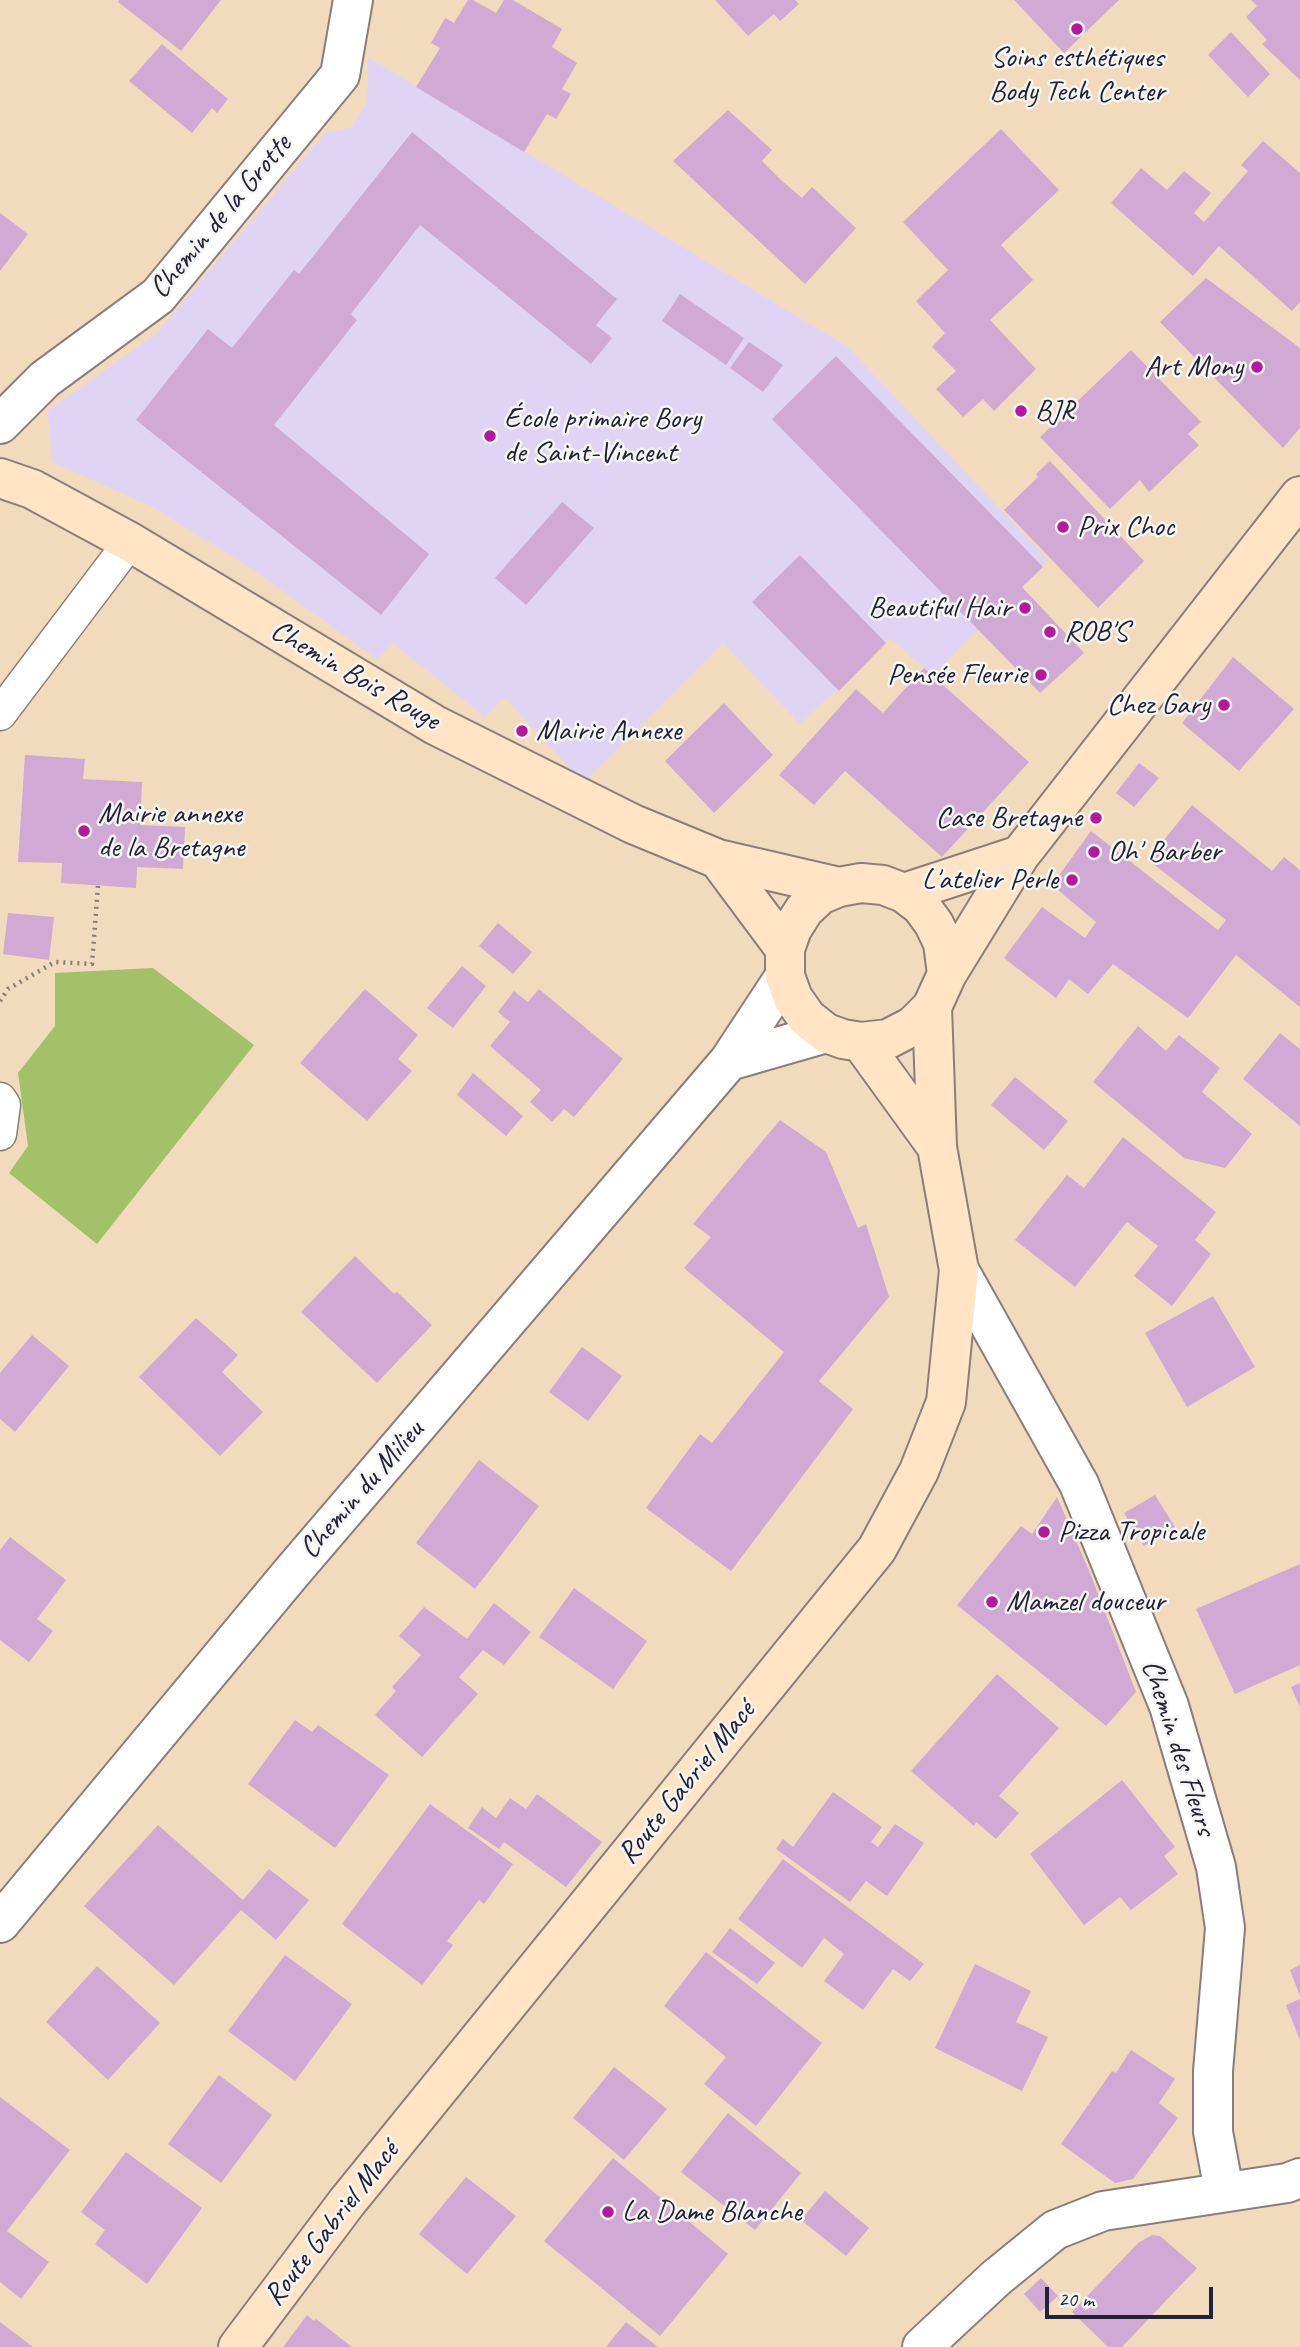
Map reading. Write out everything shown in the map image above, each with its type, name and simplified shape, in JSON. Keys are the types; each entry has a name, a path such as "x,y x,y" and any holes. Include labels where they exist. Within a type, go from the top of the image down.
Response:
{"street":[{"name":"Chemin de la Grotte","path":"0,424 45,379 159,296 341,75 353,0"},
{"name":"Chemin Bois Rouge","path":"0,478 32,489 130,542 435,724 633,824 718,859 839,887"},
{"path":"729,1061 844,1037 888,1039 914,1026 940,990 1020,855 1300,496"},
{"path":"904,893 1020,855"},
{"path":"718,859 785,963 793,998 807,1018 844,1037"},
{"path":"785,963 792,929 804,910 820,895 839,887 861,883 883,885 904,893 921,906 934,923 943,943 940,990"},
{"name":"Chemin du Milieu","path":"0,1923 292,1572 729,1061 785,963"},
{"name":"Route Gabriel Macé","path":"238,2347 347,2202 877,1549 919,1471 946,1402 959,1270 937,1147 940,990"},
{"name":"Route Gabriel Macé","path":"844,1037 937,1147"},
{"name":"Chemin des Fleurs","path":"959,1270 1079,1484 1169,1706 1216,1867 1225,1928 1213,2071 1213,2132 1224,2191"},
{"path":"922,2347 996,2278 1055,2230 1103,2211 1287,2183 1300,2178"}],"lane":[{"path":"0,714 130,542"},
{"path":"0,1099 4,1105 0,1134"}],"path":[{"path":"0,1001 8,989 55,962 92,964 98,886"}],"shaded area":[{"name":"École primaire Bory de Saint-Vincent","path":"368,57 848,347 1048,560 934,676 890,638 800,724 723,643 587,780 570,768 504,697 485,717 393,643 377,659 255,571 153,507 52,462 48,410 156,334 325,133 351,127 367,103"}],"green space":[{"path":"153,968 254,1045 97,1244 9,1173 28,1146 18,1073 55,1026 55,973"}],"building":[{"path":"221,0 181,51 118,2"},
{"path":"468,0 473,0 496,13 504,0 513,0 562,29 552,47 577,63 562,89 571,94 556,119 547,114 524,152 416,87 440,48 431,43 445,18 454,23"},
{"path":"715,0 795,0 799,4 780,21 774,14 748,36"},
{"name":"Soins esthétiques Body Tech Center","path":"1014,0 1119,0 1064,53"},
{"path":"1251,0 1300,0 1300,80 1262,44 1267,40 1246,17 1257,6"},
{"path":"1231,32 1270,74 1248,97 1208,55"},
{"path":"162,44 228,99 217,113 212,108 192,133 129,81"},
{"path":"728,110 772,150 762,161 781,180 802,198 812,187 856,228 805,284 673,161"},
{"path":"1001,129 1059,190 1001,245 1033,280 990,320 1036,369 994,411 983,399 963,417 936,389 956,371 932,347 945,333 916,301 948,270 903,222"},
{"path":"412,132 617,299 596,325 612,338 591,364 420,225 351,314 357,320 274,425 429,554 381,615 136,420 208,329 232,348 294,270 299,274"},
{"path":"1263,141 1300,173 1300,302 1292,311 1219,246 1193,276 1111,203 1141,168 1167,190 1184,171 1211,193 1194,213 1204,222 1248,171 1241,165"},
{"path":"0,213 28,234 0,271"},
{"path":"1206,278 1300,348 1300,428 1283,448 1160,322"},
{"path":"680,294 744,338 726,365 662,321"},
{"path":"749,342 783,365 763,392 730,368"},
{"path":"1131,350 1201,422 1188,434 1199,445 1149,492 1140,480 1110,509 1040,437"},
{"path":"836,356 1043,567 1022,587 1084,653 1040,693 772,419"},
{"path":"1050,461 1144,561 1098,608 1004,510 1038,477 1036,474"},
{"path":"562,502 594,528 526,605 495,578"},
{"path":"800,555 886,643 839,691 752,602"},
{"path":"1233,657 1294,709 1239,771 1182,723"},
{"path":"924,668 1029,762 942,857 845,771 814,805 779,775 856,689 883,713"},
{"path":"724,703 773,755 714,813 665,761"},
{"path":"25,755 85,759 83,779 142,782 140,825 185,827 183,869 137,867 136,888 61,883 62,863 18,862"},
{"path":"1139,763 1159,778 1134,807 1116,793"},
{"path":"1192,805 1272,871 1284,857 1300,870 1300,1007 1236,955 1188,1018 1113,964 1088,994 1069,979 1056,998 1004,958 1042,907 1085,938 1096,922 1052,885 1091,831 1218,930 1226,920 1148,860"},
{"path":"8,913 54,917 49,960 3,954"},
{"path":"498,923 532,952 513,974 479,946"},
{"path":"462,966 486,986 453,1028 427,1008"},
{"path":"365,989 418,1035 398,1059 412,1071 367,1121 300,1063"},
{"path":"539,989 623,1059 574,1117 564,1109 552,1122 530,1102 541,1090 490,1046 510,1022 498,1012 514,991 528,1002"},
{"path":"1138,1026 1166,1051 1179,1035 1220,1068 1202,1092 1252,1134 1225,1168 1184,1158 1093,1082"},
{"path":"1280,1033 1300,1049 1300,1126 1243,1079"},
{"path":"473,1073 523,1116 506,1136 457,1095"},
{"path":"1015,1077 1068,1121 1044,1150 991,1105"},
{"path":"780,1120 826,1152 858,1228 866,1224 889,1297 819,1381 853,1409 731,1571 646,1508 700,1434 712,1443 784,1352 684,1268 711,1237 693,1224"},
{"path":"1123,1137 1216,1212 1195,1240 1211,1254 1172,1306 1134,1276 1158,1246 1127,1222 1075,1287 1015,1240 1067,1175 1084,1188"},
{"path":"355,1256 394,1294 397,1292 432,1325 377,1383 301,1312"},
{"path":"1213,1296 1255,1367 1187,1407 1145,1333"},
{"path":"196,1318 238,1355 222,1372 263,1412 220,1456 139,1377"},
{"path":"32,1335 69,1366 15,1432 0,1419 0,1373"},
{"path":"582,1347 622,1376 588,1421 549,1392"},
{"path":"479,1460 539,1506 475,1589 416,1543"},
{"path":"1155,1495 1175,1527 1144,1546 1124,1513"},
{"path":"1057,1497 1136,1692 1106,1726 957,1605 1021,1526 1032,1534"},
{"path":"10,1537 66,1580 37,1619 53,1631 29,1662 0,1640 0,1550"},
{"path":"1300,1564 1300,1665 1235,1694 1196,1609"},
{"path":"574,1588 647,1641 613,1689 539,1637"},
{"path":"494,1603 531,1632 504,1665 483,1650 459,1677 478,1694 422,1757 375,1715 396,1691 392,1687 421,1655 399,1636 424,1607 467,1639"},
{"path":"997,1674 1059,1728 999,1796 1019,1813 996,1839 976,1822 974,1826 911,1771"},
{"path":"1300,1683 1300,1707 1291,1687"},
{"path":"295,1720 312,1732 318,1725 389,1775 335,1848 248,1784"},
{"path":"1122,1780 1175,1847 1164,1856 1178,1874 1131,1910 1120,1897 1084,1925 1030,1854"},
{"path":"833,1792 882,1827 871,1842 878,1847 895,1824 924,1843 887,1896 866,1881 850,1902 776,1849 783,1839 793,1847"},
{"path":"537,1794 602,1842 566,1887 504,1842 499,1849 468,1828 482,1807 496,1818 510,1798 526,1809"},
{"path":"430,1804 513,1864 484,1904 479,1900 447,1941 453,1945 422,1985 342,1924"},
{"path":"158,1825 243,1900 269,1869 309,1900 276,1940 241,1910 174,1985 84,1906"},
{"path":"783,1859 924,1964 910,1981 893,1969 863,2010 824,1981 844,1954 824,1938 802,1968 738,1919"},
{"path":"730,1928 775,1963 757,1984 712,1952"},
{"path":"706,1952 822,2043 756,2126 704,2084 726,2057 664,2006"},
{"path":"285,1955 352,2004 295,2081 228,2031"},
{"path":"975,1964 1031,1991 1016,2022 1048,2037 1022,2091 935,2048"},
{"path":"1300,1965 1300,1996 1290,1970"},
{"path":"97,1966 160,2023 108,2080 46,2022"},
{"path":"1300,1999 1300,2040 1286,2005"},
{"path":"1131,2050 1175,2079 1159,2103 1178,2118 1133,2179 1115,2183 1061,2144 1112,2071 1116,2073"},
{"path":"614,2067 667,2109 624,2160 573,2118"},
{"path":"219,2075 272,2115 221,2183 168,2144"},
{"path":"0,2097 70,2150 7,2231 49,2262 21,2299 0,2282"},
{"path":"728,2113 801,2173 755,2230 681,2172"},
{"path":"126,2152 202,2208 147,2284 95,2244 105,2230 81,2212"},
{"path":"613,2158 728,2254 660,2336 544,2241"},
{"path":"466,2177 516,2216 467,2274 419,2234"},
{"path":"825,2191 869,2228 846,2256 801,2220"},
{"path":"1152,2235 1160,2236 1197,2268 1122,2347 1108,2347 1072,2312 1138,2243"},
{"path":"1041,2278 1058,2296 1040,2312 1024,2294"},
{"path":"307,2315 314,2321 316,2319 352,2347 283,2347"},
{"path":"0,2322 33,2347 0,2347"},
{"path":"626,2322 658,2347 606,2347"}],"place":[{"name":"Soins esthétiques Body Tech Center","path":"1077,29"},
{"name":"Art Mony","path":"1257,367"},
{"name":"BJR","path":"1021,411"},
{"name":"École primaire Bory de Saint-Vincent","path":"490,436"},
{"name":"Prix Choc","path":"1063,527"},
{"name":"Beautiful Hair","path":"1025,608"},
{"name":"ROB'S","path":"1050,632"},
{"name":"Pensée Fleurie","path":"1041,675"},
{"name":"Chez Gary","path":"1224,705"},
{"name":"Mairie Annexe","path":"522,731"},
{"name":"Case Bretagne","path":"1096,818"},
{"name":"Mairie annexe de la Bretagne","path":"84,831"},
{"name":"Oh' Barber","path":"1094,852"},
{"name":"L'atelier Perle","path":"1072,880"},
{"name":"Pizza Tropicale","path":"1044,1532"},
{"name":"Mamzel douceur","path":"992,1602"},
{"name":"La Dame Blanche","path":"608,2212"}]}
